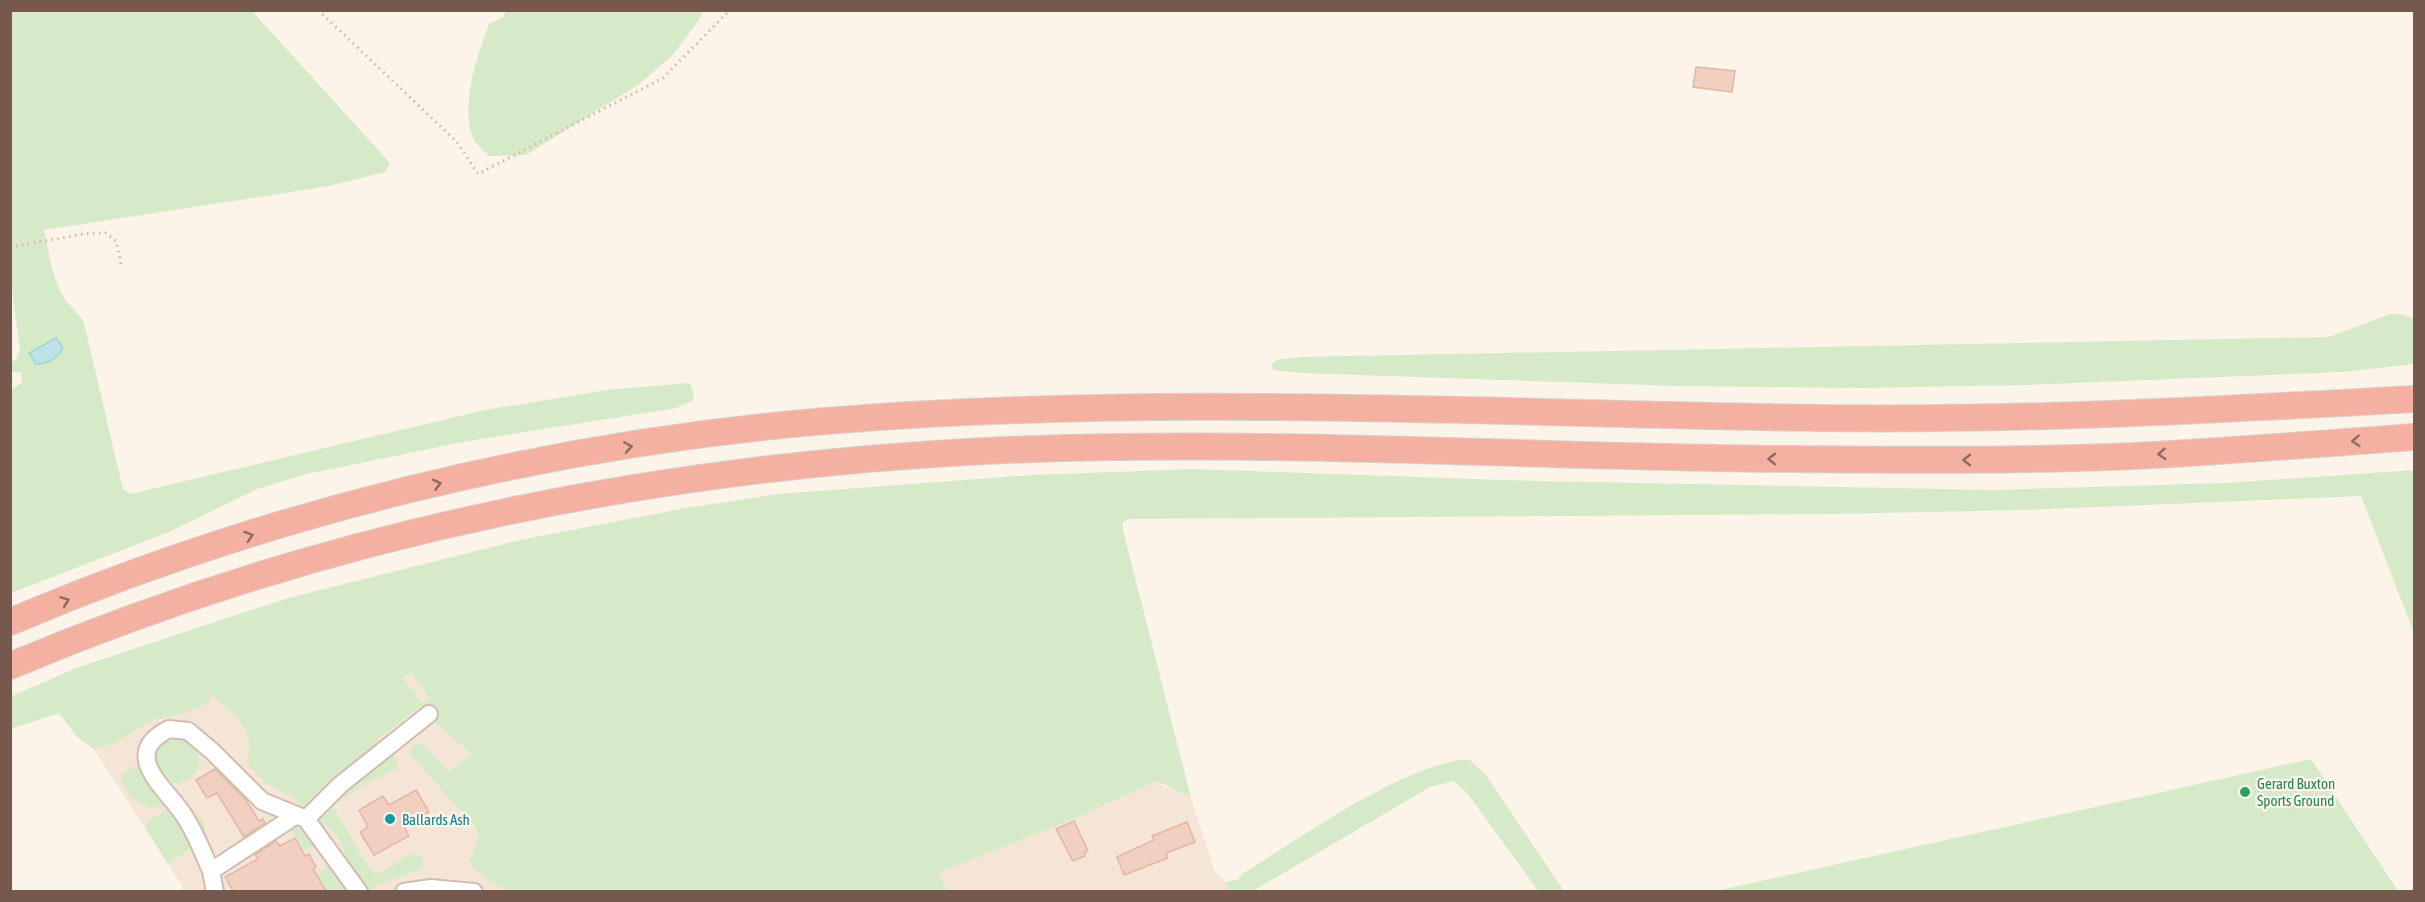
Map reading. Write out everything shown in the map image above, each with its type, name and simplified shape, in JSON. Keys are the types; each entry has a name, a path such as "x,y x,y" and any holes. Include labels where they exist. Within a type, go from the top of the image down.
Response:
{"highway":[{"path":"10,622 135,574 300,519 462,477 609,450 735,431 826,421 989,412 1313,406 1983,419 2135,415 2415,399"},
{"path":"10,666 85,635 189,598 362,544 619,489 778,467 985,451 1288,447 1787,459 2005,460 2144,455 2415,437"}],"street":[{"path":"211,871 301,817 429,714"},
{"path":"215,891 211,871 186,818 151,774 146,754 148,744 157,735 169,729 188,731 213,752 262,801 301,817 359,891"},
{"path":"404,891 431,888 474,891"}],"path":[{"path":"318,10 457,142 478,174 663,78 730,10"},
{"path":"10,247 84,234 106,233 116,241 121,264"}],"shaded area":[{"path":"366,617 429,698 423,705 434,721 471,754 448,773 423,744 479,837 470,859 491,882 509,891 326,892 324,888 318,892 181,891 183,887 94,749 112,744 156,719 184,714 210,695"},
{"path":"1157,781 1191,798 1215,872 1226,882 1230,891 946,891 938,872 1062,824"}],"green space":[{"path":"505,10 703,11 699,20 672,56 638,85 526,155 489,156 476,143 471,130 468,116 469,100 475,67 489,24 504,17"},
{"path":"10,11 252,11 390,163 385,172 324,187 44,230 51,265 60,290 84,323 123,489 130,494 485,410 606,390 690,383 694,395 692,401 676,408 463,442 307,474 257,489 169,532 11,593 11,389 22,383 21,372 10,372 11,362 16,360 20,351 10,273"},
{"path":"2390,314 2401,314 2414,319 2414,364 2342,372 2025,385 1858,388 1678,386 1301,373 1273,370 1272,364 1277,360 1301,357 2329,337"},
{"path":"1194,469 1536,481 1992,490 2227,483 2414,470 2414,633 2361,496 2026,510 1831,514 1130,519 1123,522 1123,530 1191,798 1157,781 1062,824 939,872 946,891 509,891 491,882 471,866 470,859 479,837 474,826 410,754 411,747 418,743 423,744 448,772 471,754 434,721 422,705 379,738 372,749 394,757 398,764 396,769 358,788 333,806 374,873 381,872 413,853 421,856 424,864 417,871 367,891 318,891 324,888 318,878 321,870 345,857 341,842 332,831 306,811 295,799 269,785 253,770 247,759 249,741 244,727 223,704 211,695 210,702 184,714 156,719 112,744 94,749 77,737 59,713 11,729 10,697 76,668 288,598 520,540 686,508 778,494 1033,475","holes":["410,673 429,698 423,704 402,677"]},
{"path":"177,739 185,740 193,745 198,753 198,769 193,777 185,782 177,783 169,782 161,777 156,769 155,761 156,753 161,745 169,740"},
{"name":"Gerard Buxton Sports Ground","path":"2311,759 2398,891 1716,891"},
{"path":"1459,760 1470,760 1486,775 1564,891 1538,891 1468,794 1454,781 1430,787 1255,891 1230,891 1226,882 1237,880 1245,872 1349,807 1406,777"},
{"path":"138,765 162,805 148,807 141,804 125,789 121,774"},
{"path":"166,811 201,817 205,824 205,830 192,839 192,847 168,864 145,827 153,817"},
{"path":"298,817 320,845 303,851 289,825"}],"water":[{"path":"56,338 63,348 61,352 48,362 36,364 29,353"}],"building":[{"path":"1696,67 1735,71 1732,92 1693,87"},
{"path":"215,769 246,800 259,821 263,819 265,823 244,837 217,793 207,798 196,780"},
{"name":"Ballards Ash","path":"416,790 429,812 404,826 409,836 374,855 360,832 368,827 359,810 383,796 389,805"},
{"path":"1074,821 1088,851 1084,853 1085,856 1073,861 1056,829"},
{"path":"1187,822 1195,842 1166,853 1168,858 1124,875 1117,857 1154,840 1152,836"},
{"path":"295,838 305,856 309,854 316,867 313,869 326,891 233,891 225,877 258,859 255,855 276,841 280,846"}],"place":[{"name":"Gerard Buxton Sports Ground","path":"2245,792"},
{"name":"Ballards Ash","path":"390,819"}]}
